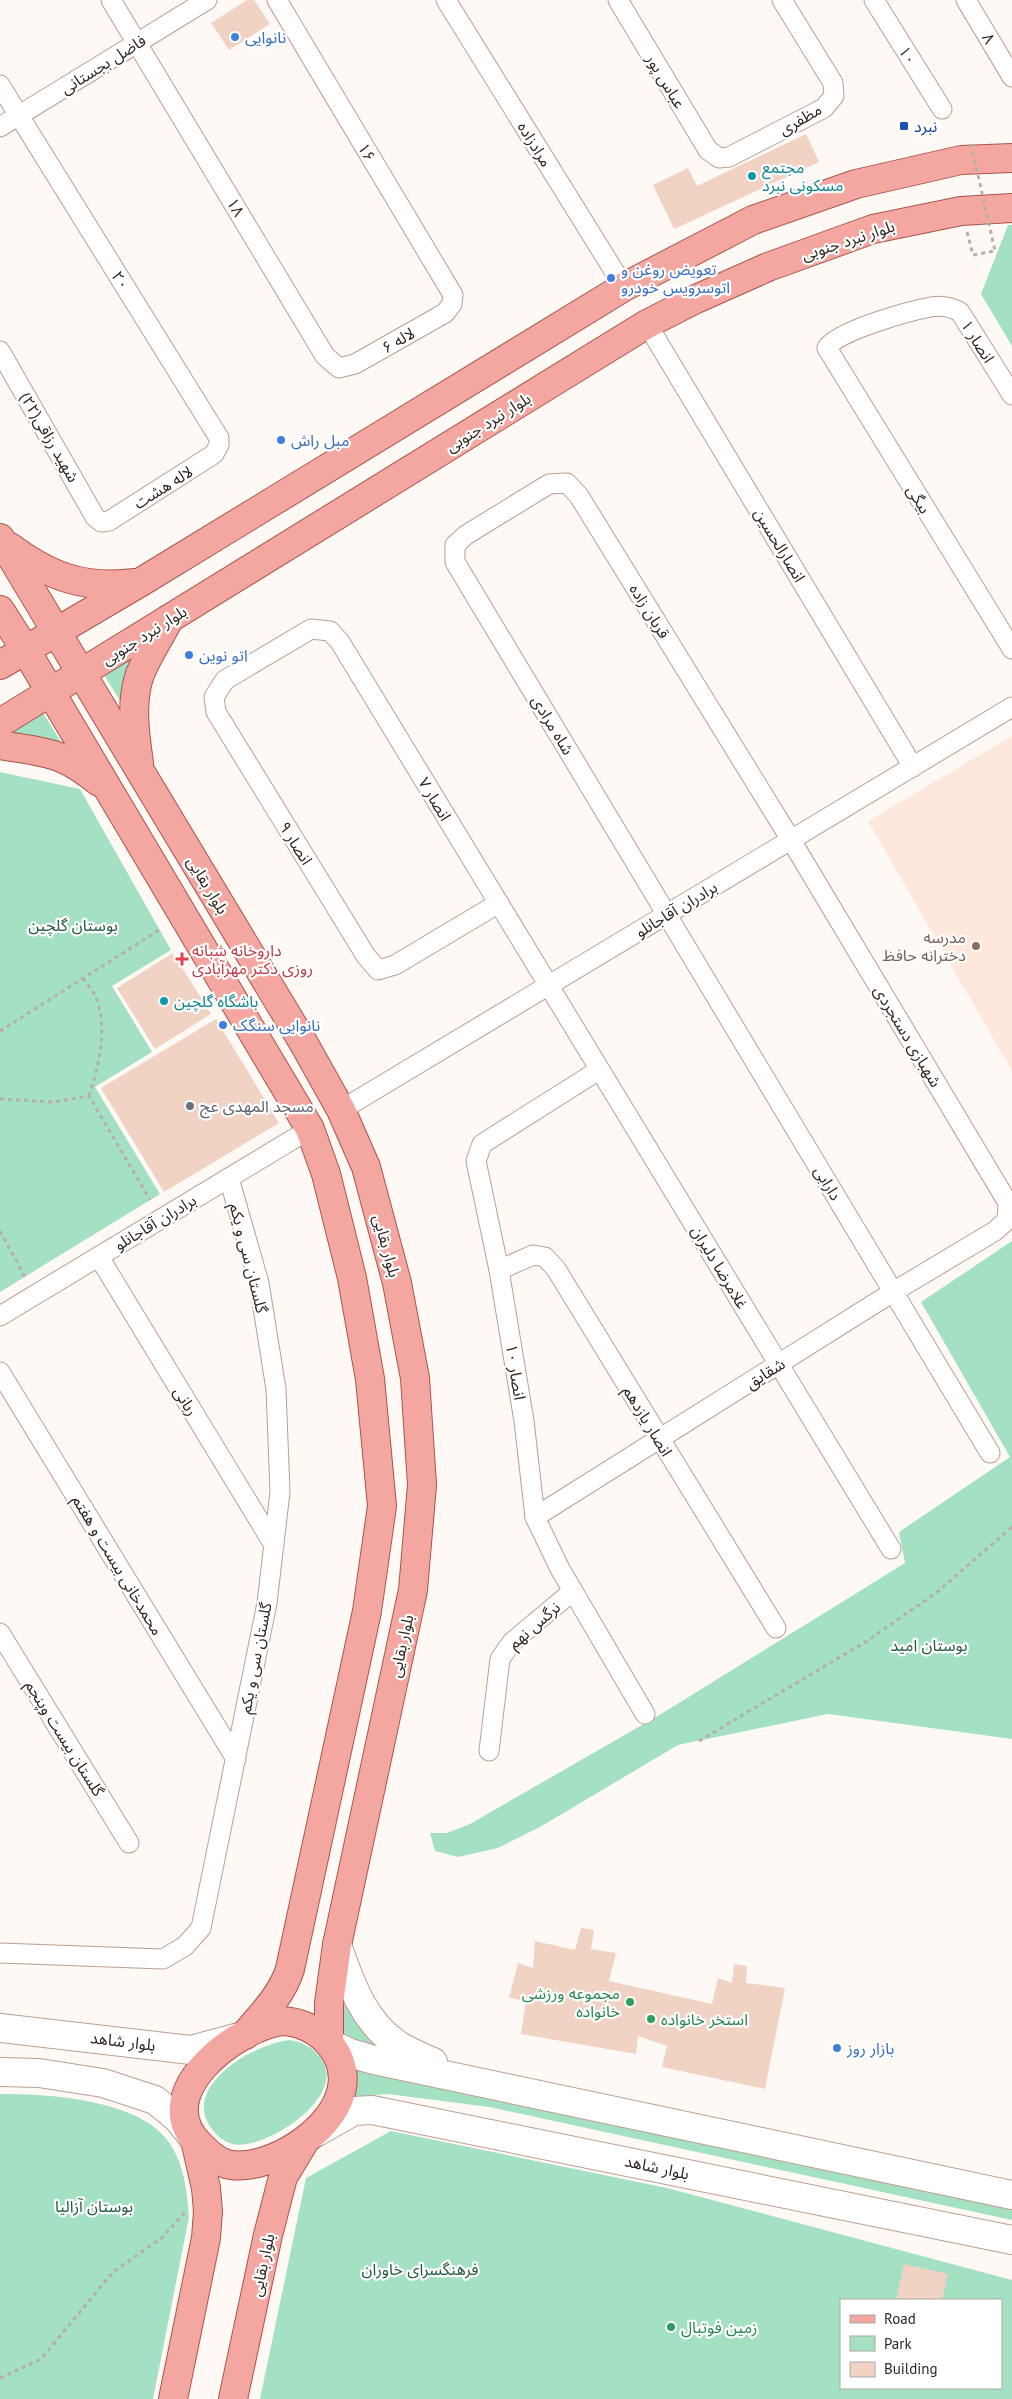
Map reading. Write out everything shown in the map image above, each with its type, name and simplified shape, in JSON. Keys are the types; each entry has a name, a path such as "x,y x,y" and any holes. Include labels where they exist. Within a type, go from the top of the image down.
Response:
{"main road":[{"path":"0,664 141,582 624,288 753,220 846,188 962,160 1012,158"},
{"name":"بلوار نبرد جنوبی","path":"0,723 647,324 696,299 768,267 873,228 961,211 1012,208"},
{"path":"1,539 40,568 62,578 100,585 141,582"},
{"name":"بلوار بقایی","path":"1,539 303,1042 341,1110 366,1167 397,1283 414,1378 422,1485 413,1590 337,1945 329,2003 329,2043"},
{"path":"0,610 26,649 310,1129 326,1174 352,1278 370,1379 382,1506 367,1612 286,1983 245,2034"},
{"path":"141,774 135,736 137,692 140,675 169,619"},
{"path":"0,745 54,754 72,762 109,790"},
{"path":"310,1129 341,1110"},
{"path":"337,1945 353,1989 367,2015 381,2032 400,2046 468,2079"},
{"path":"0,2072 39,2073 103,2083 155,2100 178,2118 195,2140 211,2156 228,2164 248,2165 267,2162 280,2156 307,2138 332,2110 341,2092 341,2064 329,2043 315,2030 294,2022 273,2022 245,2034 216,2054 200,2070 188,2088 185,2106 186,2121 195,2140 206,2188 208,2211 206,2238 173,2399"},
{"name":"بلوار شاهد","path":"0,2028 191,2050 245,2034"},
{"path":"329,2043 350,2053 374,2060 1012,2195"},
{"name":"بلوار شاهد","path":"307,2138 348,2114 372,2110 1012,2240"},
{"name":"بلوار بقایی","path":"233,2399 268,2235 283,2177 307,2138"}],"street":[{"name":"۱۸","path":"111,0 325,356 339,368"},
{"name":"فاضل بجستانی","path":"0,127 207,0"},
{"name":"۱۶","path":"276,0 453,295 452,304"},
{"name":"مرادزاده","path":"446,0 624,288"},
{"name":"عباس پور","path":"618,0 708,150 719,158"},
{"name":"مظفری","path":"719,158 729,157 824,108 834,96 833,83 782,0"},
{"name":"۱۰","path":"874,0 942,109"},
{"name":"۸","path":"966,0 1012,77"},
{"name":"۲۰","path":"0,85 219,438 219,445"},
{"name":"لاله ۶","path":"339,368 355,364 445,313 452,304"},
{"name":"انصار ۱","path":"827,348 830,342 850,331 931,306 949,306 960,312 1012,396"},
{"name":"انصارالحسین","path":"647,324 913,767"},
{"name":"بیگی","path":"827,348 1012,649"},
{"name":"شهید رزاقی(۲۲)","path":"0,351 96,517 102,522"},
{"name":"لاله هشت","path":"102,522 109,521 214,454 219,445"},
{"name":"قربان زاده","path":"466,535 549,484 567,483 579,496 791,840"},
{"name":"شاه مرادی","path":"466,535 455,545 455,562 667,914"},
{"name":"انصار ۹","path":"311,629 225,680 214,697 216,712 366,956 378,970 395,965 499,903"},
{"name":"انصار ۷","path":"311,629 330,631 340,642 548,986"},
{"name":"برادران آقاجانلو","path":"341,1110 1012,707"},
{"name":"شهبازی دستجردی","path":"791,840 1008,1203 1007,1220 995,1231"},
{"name":"دارابی","path":"667,914 990,1453"},
{"name":"غلامرضا دلیران","path":"548,986 891,1548"},
{"name":"انصار ۱۰","path":"600,1070 482,1144 476,1161 499,1270 524,1421 536,1517 560,1568 645,1714"},
{"name":"برادران آقاجانلو","path":"0,1316 310,1129"},
{"name":"گلستان سی و یکم","path":"0,1953 163,1959 185,1946 201,1928 267,1603 280,1492 276,1389 259,1283 229,1178"},
{"name":"شقایق","path":"536,1517 893,1292 995,1231"},
{"name":"انصار یازدهم","path":"499,1270 533,1254 545,1257 556,1269 776,1628"},
{"name":"ربانی","path":"99,1257 274,1545"},
{"name":"محمدخانی بیست و هفتم","path":"0,1372 236,1759"},
{"name":"نرگس نهم","path":"489,1751 500,1659 512,1642 573,1591"},
{"name":"گلستان بیست وپنجم","path":"0,1633 129,1843"}],"path":[{"path":"971,144 995,251 973,255"},
{"path":"0,1031 159,930"},
{"path":"83,978 96,997 102,1028 99,1066 89,1096 150,1200"},
{"path":"0,1099 54,1102 89,1096"},
{"path":"0,1231 25,1277"},
{"path":"699,1741 867,1641 936,1593 1012,1527"},
{"path":"0,2378 41,2358 113,2272 163,2237 206,2188"}],"shaded area":[{"name":"مدرسه دخترانه حافظ","path":"1012,736 1012,1071 868,821"}],"green space":[{"path":"1008,225 1012,225 1012,346 981,294"},
{"path":"147,647 127,712 104,675"},
{"path":"42,711 66,750 2,736"},
{"name":"بوستان گلچین","path":"0,772 80,789 171,950 112,986 152,1052 95,1087 160,1194 0,1292"},
{"name":"بوستان امید","path":"1012,1241 1012,1739 828,1714 678,1745 540,1827 498,1848 458,1857 435,1851 430,1833 447,1833 470,1824 661,1714 905,1563 899,1532 1010,1457 921,1302"},
{"path":"345,1990 387,2051 344,2039 342,2014"},
{"path":"290,2040 303,2044 313,2050 319,2056 326,2071 324,2087 315,2103 301,2117 283,2130 264,2139 247,2144 228,2143 216,2134 209,2125 204,2110 206,2095 227,2068 243,2057 259,2049"},
{"path":"350,2067 1012,2206 1012,2220 489,2107 388,2094 348,2097"},
{"name":"بوستان آزالیا","path":"0,2094 69,2098 119,2109 141,2118 159,2131 172,2147 180,2163 185,2181 189,2217 153,2399 0,2399"},
{"name":"فرهنگسرای خاوران","path":"391,2131 667,2188 1012,2280 1012,2399 260,2399 306,2178"}],"building":[{"name":"نانوایی","path":"247,0 254,0 270,24 229,50 211,23"},
{"name":"مجتمع مسکونی نبرد","path":"806,134 819,162 674,229 653,185 688,168 697,186"},
{"name":"باشگاه گلچین","path":"173,953 211,1014 155,1049 117,988"},
{"name":"مسجد المهدی عج","path":"216,1019 279,1123 164,1192 101,1088"},
{"name":"استخر خانواده","path":"581,1928 594,1930 591,1949 616,1953 609,1981 712,2004 718,1978 732,1983 734,1964 747,1966 746,1983 785,1988 765,2089 662,2067 667,2046 638,2036 636,2054 521,2034 526,2001 509,1998 518,1963 533,1968 535,1941 575,1950"},
{"path":"904,2264 948,2274 942,2299 896,2299"}],"place":[{"name":"نانوایی","path":"235,37"},
{"name":"نبرد","path":"904,126"},
{"name":"مجتمع مسکونی نبرد","path":"752,176"},
{"name":"تعویض روغن و اتوسرویس خودرو","path":"611,278"},
{"name":"مبل راش","path":"281,440"},
{"name":"اتو نوین","path":"189,655"},
{"name":"مدرسه دخترانه حافظ","path":"976,946"},
{"name":"داروخانه شبانه روزی دکتر مهرآبادی","path":"182,959"},
{"name":"باشگاه گلچین","path":"164,1001"},
{"name":"نانوایی سنگک","path":"223,1025"},
{"name":"مسجد المهدی عج","path":"190,1106"},
{"name":"مجموعه ورزشی خانواده","path":"630,2002"},
{"name":"استخر خانواده","path":"651,2019"},
{"name":"بازار روز","path":"837,2048"},
{"name":"زمین فوتبال","path":"671,2327"}]}
